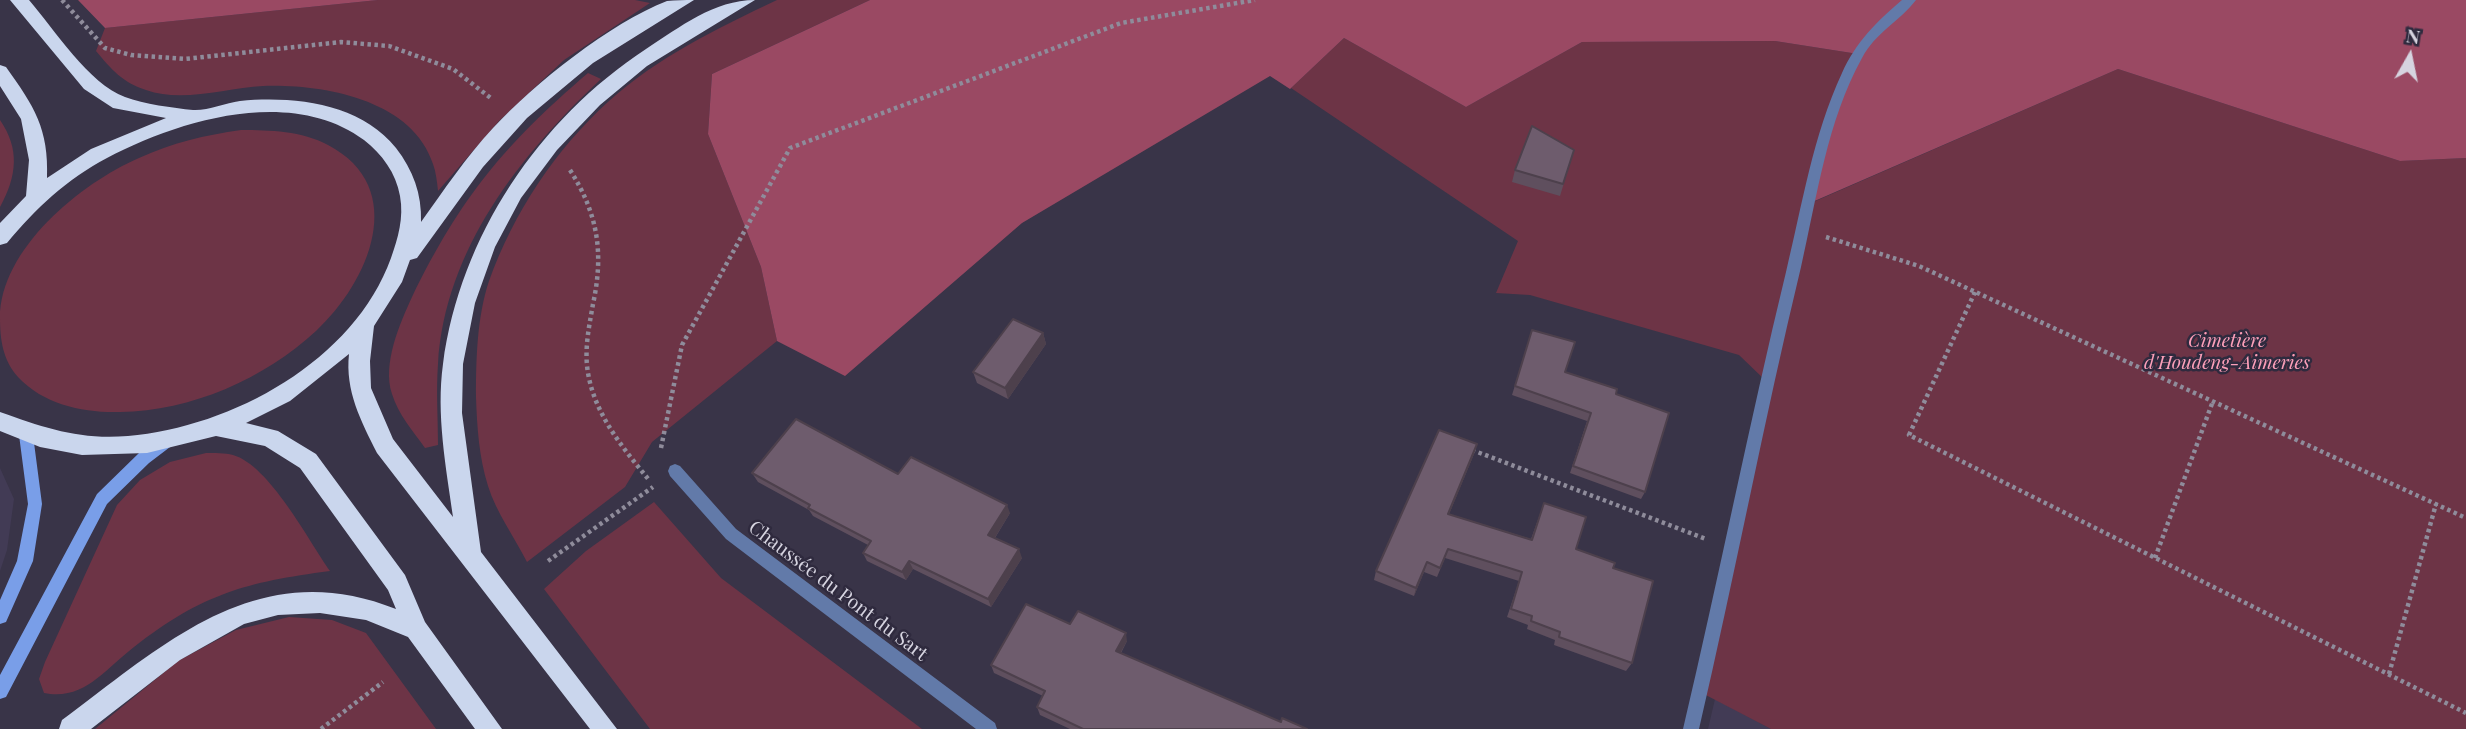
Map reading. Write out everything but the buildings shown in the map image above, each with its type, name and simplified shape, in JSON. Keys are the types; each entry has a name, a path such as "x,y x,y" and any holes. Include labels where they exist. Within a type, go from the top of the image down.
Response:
{"highway":[{"path":"19,0 90,84 120,103 194,116"},
{"path":"0,421 26,435 68,446 118,447 170,439 215,426 259,407 299,383 335,355 364,325 387,293 402,262 454,190 500,134 537,98 603,47 649,17 685,0"},
{"path":"471,559 453,418 453,366 462,308 478,260 503,211 538,157 580,111 626,71 666,42 746,0"},
{"path":"0,72 29,113 41,154 35,200"},
{"path":"0,237 35,200 71,172 110,148 151,129 194,116 244,107 291,107 333,115 368,132 394,155 409,186 412,223 402,262"},
{"path":"364,325 356,371 365,410 384,446 605,729"},
{"path":"215,426 270,438 308,461 397,583 416,629 490,729"},
{"path":"71,729 186,639 221,621 271,604 325,603 366,610 416,629"}],"main road":[{"path":"0,617 25,561 35,504 26,435"},
{"path":"0,691 102,499 144,458 170,439"}],"street":[{"path":"1691,729 1765,380 1823,151 1845,82 1858,54 1875,31 1910,0"},
{"name":"Chaussée du Pont du Sart","path":"675,471 732,534 989,729"}],"path":[{"path":"62,0 105,48 131,55 185,59 341,42 389,46 453,69 498,104"},
{"path":"659,460 682,345 790,148 1121,23 1255,0"},
{"path":"1803,229 1919,266 2466,518"},
{"path":"1975,292 1909,435 2466,713"},
{"path":"2155,558 2213,401"},
{"path":"1472,450 1730,548"},
{"path":"548,561 654,486 656,473"},
{"path":"2389,674 2436,504"},
{"path":"321,729 383,682"}],"shaded area":[{"path":"78,0 378,0 105,28"},
{"path":"870,0 2466,0 2466,158 2400,161 2118,69 1810,203 1823,151 1858,54 1775,41 1582,42 1466,107 1344,38 1290,89 1270,76 1022,223 845,376 777,341 761,267 708,134 712,74"},
{"path":"0,468 14,499 7,550 0,571"},
{"path":"1715,699 1771,729 1708,729"}],"green space":[{"path":"378,0 635,0 650,3 564,60 499,121 438,191 434,167 422,142 406,124 386,110 362,100 312,88 286,86 249,87 189,95 160,94 124,79 96,51 105,28"},
{"path":"777,0 870,0 712,74 708,134 761,267 777,341 652,442 625,487 527,562 491,496 482,464 478,431 476,383 480,324 485,295 499,255 538,183 571,140 609,101 668,57"},
{"name":"Cimetière d'Houdeng-Aimeries","path":"1344,38 1466,107 1582,42 1775,41 1858,54 1811,203 2118,69 2400,161 2466,158 2466,729 1771,729 1700,692 1765,380 1739,355 1530,295 1496,293 1518,241 1291,88"},
{"path":"588,73 601,79 542,139 492,207 471,243 455,282 444,322 437,374 438,445 425,448 398,408 389,382 394,344 407,307 448,230 487,174 532,124"},
{"path":"0,120 11,141 14,163 10,184 0,207"},
{"path":"241,130 286,132 318,140 353,163 368,185 374,210 373,236 365,262 335,311 316,331 273,364 225,389 173,406 120,412 93,411 52,401 28,387 18,377 6,357 0,318 4,292 14,267 29,244 70,201 116,169 176,144"},
{"path":"206,453 233,455 260,473 287,506 330,571 274,580 226,593 158,629 93,682 71,692 44,693 39,679 45,662 117,505 140,480 170,462"},
{"path":"654,502 721,578 922,729 650,729 544,589 586,551"},
{"path":"289,617 332,620 366,633 436,729 95,729 178,661 236,630"}]}
